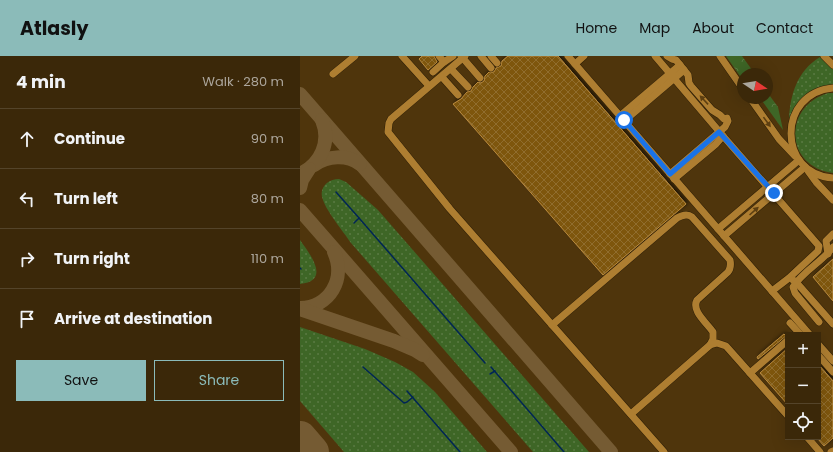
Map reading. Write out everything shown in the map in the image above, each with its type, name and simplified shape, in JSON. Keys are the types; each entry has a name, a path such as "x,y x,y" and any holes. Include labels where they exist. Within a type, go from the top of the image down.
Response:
{"street":[{"path":"333,74 355,56"},
{"path":"402,56 429,86"},
{"path":"439,56 444,62"},
{"path":"433,72 452,56"},
{"path":"481,56 491,68"},
{"path":"491,56 497,63"},
{"path":"584,56 571,59 772,291 790,323 798,332"},
{"path":"655,56 819,246 818,251 789,278 772,291"},
{"path":"667,56 682,67 689,83 712,110 724,119 727,118 728,121 728,124 721,134 672,176"},
{"path":"720,56 737,80"},
{"path":"824,56 833,65"},
{"path":"480,78 463,57 442,77 429,86 391,119 388,132 450,209 664,452"},
{"path":"622,118 682,67"},
{"path":"451,69 468,87"},
{"path":"442,77 458,95"},
{"path":"799,160 793,147 790,135 796,112 803,102 812,94 833,88"},
{"path":"754,104 785,146 833,200"},
{"path":"718,229 799,160"},
{"path":"805,167 817,174 833,178"},
{"path":"724,236 805,167"},
{"path":"552,325 677,218 686,214 692,217 731,263 730,270 695,303 696,311 713,332 713,339 710,345 631,414"},
{"path":"828,254 826,240 833,234"},
{"path":"819,322 793,287 796,282 828,254 833,247"},
{"path":"789,278 796,282 833,324"},
{"path":"790,323 805,332"},
{"path":"710,345 718,343 726,346 785,413"},
{"path":"750,373 785,343"},
{"path":"821,348 833,362"},
{"path":"821,358 833,372"},
{"path":"810,440 820,452"}],"green space":[{"path":"726,56 742,56 751,68 737,68 737,72"},
{"path":"820,57 833,69 833,85 818,88 805,96 796,106 789,120 791,102 796,84 806,69"},
{"path":"828,93 833,93 833,173 817,168 806,160 798,149 795,136 797,123 803,111 813,100"},
{"path":"773,100 778,107 783,130 764,104 773,104"},
{"path":"339,179 346,182 378,210 589,452 533,452 351,243 336,222 325,205 322,192 323,188 328,182"},
{"path":"300,240 312,259 316,272 315,278 310,282 300,284"},
{"path":"300,327 365,349 395,362 413,372 435,392 487,452 344,452 300,401"}],"building":[{"path":"422,56 434,56 437,62 428,70 419,59"},
{"path":"508,56 558,56 686,204 603,275 453,104 461,99 467,92 471,91 478,82 481,83 484,81 485,76 489,72 494,72 496,68 501,66 502,61"},
{"path":"833,259 833,301 813,277"},
{"path":"784,334 785,335 785,337 758,359 757,357"},
{"path":"785,351 785,402 760,373"},
{"path":"821,367 833,381 833,438 824,446 819,440 821,440"}],"waterway":[{"path":"336,192 359,218 354,223"},
{"path":"359,218 485,363"},
{"path":"363,367 404,403 413,397"},
{"path":"491,367 564,452"},
{"path":"490,374 495,371"},
{"path":"407,391 460,452"}],"taxiway":[{"path":"300,94 611,452"},
{"path":"300,174 314,164 322,152 325,144 322,120"},
{"path":"314,165 337,157 349,159 360,164"},
{"path":"300,188 302,180 309,169"},
{"path":"300,210 511,452"},
{"path":"300,308 320,303 333,290 338,272 334,252"},
{"path":"300,309 394,341 423,355"}],"runway":[{"path":"300,438 312,452"}],"route":[{"path":"624,120 670,174 710,138 719,132 774,193"}]}
